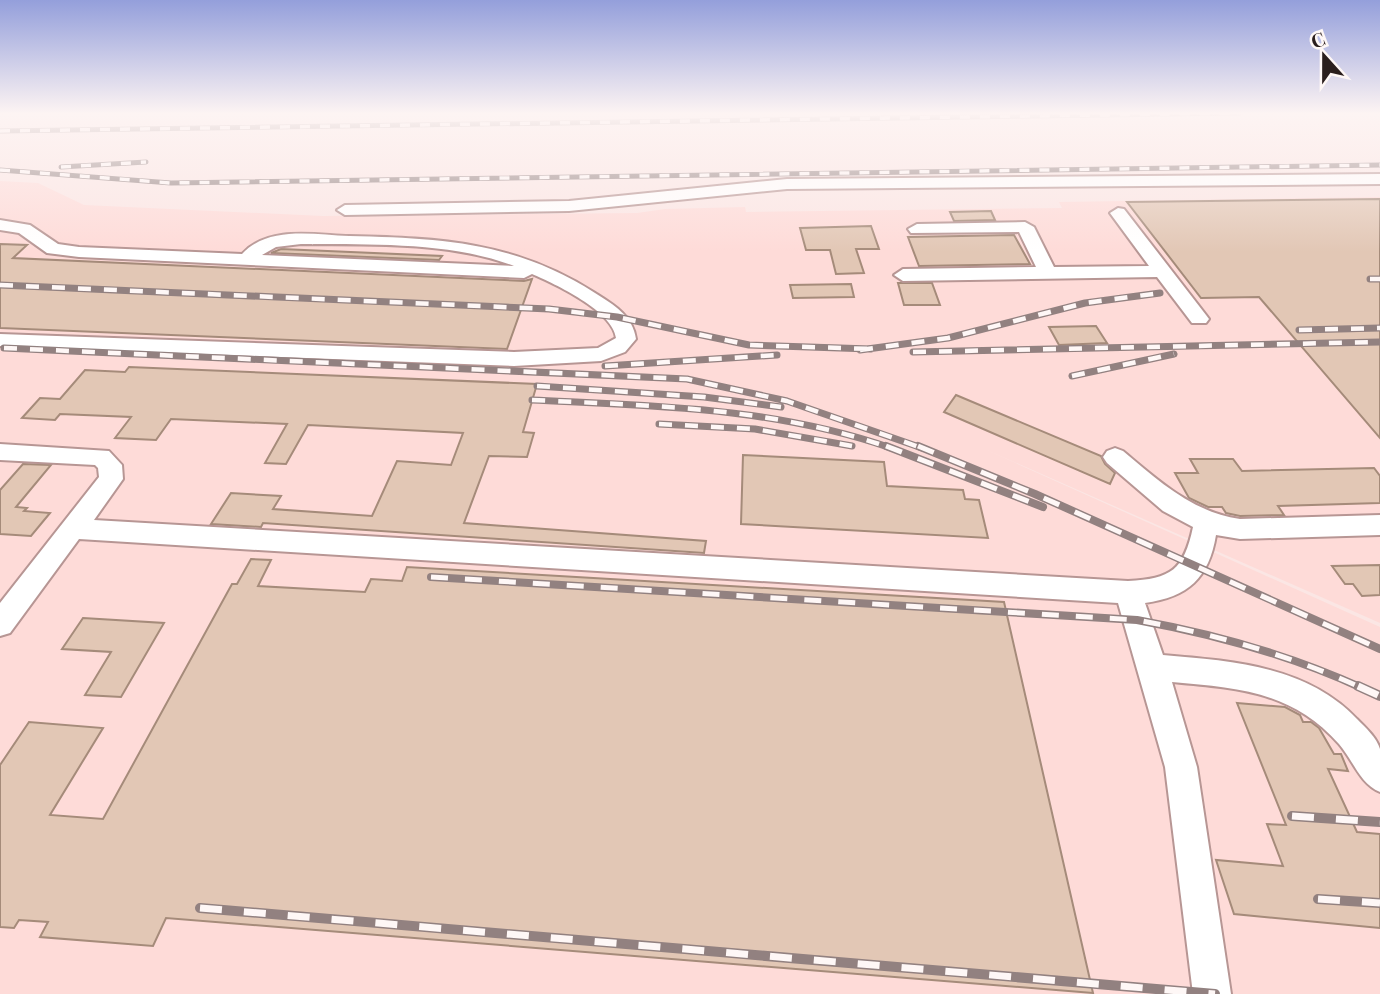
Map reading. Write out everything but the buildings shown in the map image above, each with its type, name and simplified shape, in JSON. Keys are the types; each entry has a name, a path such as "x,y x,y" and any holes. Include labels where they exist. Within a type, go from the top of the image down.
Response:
{"lane":[{"path":"345,210 568,206 630,201 712,189 787,184 1380,179"},
{"path":"1118,213 1199,319"},
{"path":"0,225 24,229 47,246 64,251 247,260 260,247 287,241 434,242 501,256 546,273 571,286 617,317 625,329 626,339 611,351 591,356 514,359 0,340"},
{"path":"917,229 1025,228 1047,272"},
{"path":"903,275 1162,271"},
{"path":"0,452 101,457 110,465 111,478 0,624"},
{"path":"1115,457 1169,504 1206,523 1240,529 1380,525"},
{"path":"74,529 1128,592 1161,590 1186,576 1199,557 1206,523"},
{"path":"1128,592 1153,667 1188,798 1195,874 1212,994"},
{"path":"1153,667 1253,676 1294,690 1337,719 1353,736 1380,776"}],"shaded area":[{"path":"0,181 38,183 84,205 323,216 637,213 665,209 745,207 746,212 1062,208 1059,202 1380,197 1380,623 980,447 1380,627 1380,994 0,994"}],"railway":[{"path":"61,167 146,162"},
{"path":"0,170 171,183 1380,165"},
{"path":"1370,279 1380,279"},
{"path":"0,285 549,309 617,317 749,345 868,349"},
{"path":"868,349 948,338 1085,303 1160,293"},
{"path":"1299,330 1380,328"},
{"path":"913,352 1380,342"},
{"path":"4,348 687,379 787,401 922,448"},
{"path":"860,350 868,349"},
{"path":"1072,376 1174,354"},
{"path":"605,366 777,355"},
{"path":"537,386 704,397 781,407"},
{"path":"532,400 669,407 758,416 846,434 891,448"},
{"path":"659,424 755,429 852,446"},
{"path":"886,446 1043,507"},
{"path":"918,446 1035,494 1380,649"},
{"path":"431,577 1137,620 1251,647 1307,665 1362,688"},
{"path":"1358,686 1380,696"},
{"path":"1292,816 1380,822"},
{"path":"1318,899 1380,903"},
{"path":"200,908 1215,994"}]}
